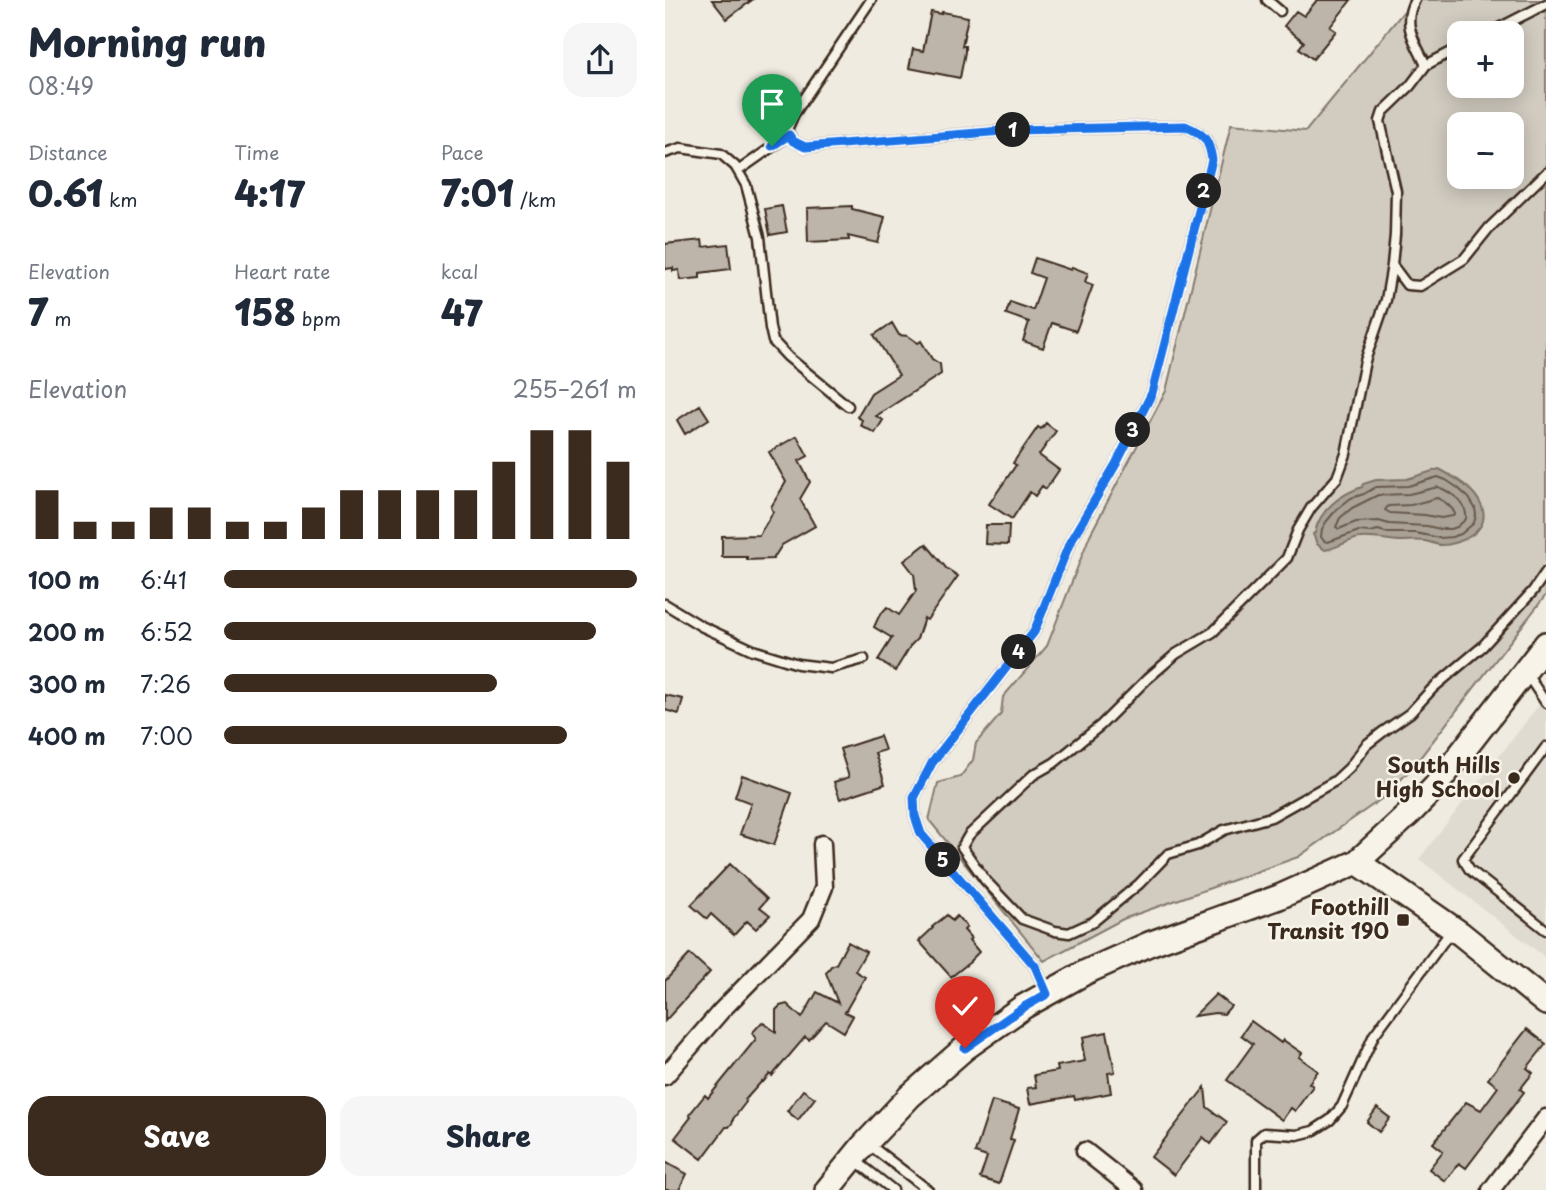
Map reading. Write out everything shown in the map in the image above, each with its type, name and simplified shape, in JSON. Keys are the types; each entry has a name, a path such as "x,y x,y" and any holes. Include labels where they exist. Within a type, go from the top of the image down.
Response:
{"main road":[{"path":"827,1190 910,1096 965,1048 1024,1007 1086,972 1149,944 1279,897 1357,862 1435,787 1546,644"},
{"path":"1357,862 1453,929 1546,1003"}],"street":[{"path":"665,1076 721,1011 811,919 824,887 822,844"},
{"path":"1491,1190 1546,1118"},
{"path":"1085,1151 1134,1190"}],"lane":[{"path":"871,0 786,130 793,141 805,147 1015,130 1185,126 1201,133 1210,146 1212,160 1152,393 1116,464 1070,542 1034,632 932,763 914,798 915,816 921,834 1035,966 1047,994"},
{"path":"1267,0 1280,11"},
{"path":"1415,0 1410,9 1408,26 1426,65"},
{"path":"1513,21 1546,4"},
{"path":"1447,54 1426,65 1410,86 1383,112 1380,121 1396,191 1392,265 1386,300 1365,362 1346,454 1337,478 1311,508 1298,530 1287,558 1213,632 1176,653 1101,725 1054,763 1033,775 969,835 962,847 998,896 1022,919 1069,933 1093,922 1139,884 1168,854 1198,845 1224,830 1271,817 1335,781 1366,746 1410,713 1433,688 1482,647 1533,591 1546,572"},
{"path":"738,171 789,135"},
{"path":"665,153 681,148 721,154 735,166 746,185 760,237 773,341 788,357 848,406"},
{"path":"1392,265 1407,285 1420,286 1464,259 1489,228 1546,173"},
{"path":"665,604 701,626 753,650 798,664 831,667 864,659"},
{"path":"1525,671 1546,703"},
{"path":"1545,926 1470,870 1463,859 1546,747"},
{"path":"1256,1190 1256,1140 1264,1133 1297,1135 1313,1131 1330,1120 1342,1106 1374,1035 1453,929"},
{"path":"859,1151 893,1190"},
{"path":"859,1151 928,1190"}],"shaded area":[{"path":"1413,0 1546,0 1546,595 1412,768 1384,797 1298,857 1123,919 1044,961 929,820 938,783 960,777 973,760 976,743 1001,714 1003,697 1047,646 1090,535 1166,391 1231,124 1306,131"},
{"name":"South Hills High School","path":"1546,696 1546,958 1419,859"}],"water":[{"path":"1439,469 1464,485 1475,495 1482,507 1482,523 1472,535 1441,545 1425,541 1366,538 1357,538 1325,550 1317,544 1313,534 1321,517 1332,504 1346,494 1376,480 1407,479"}],"building":[{"path":"712,0 752,0 727,19"},
{"path":"1317,0 1351,0 1330,27 1336,31 1313,59 1299,48 1304,42 1284,26 1296,11 1304,16"},
{"path":"931,12 968,17 962,46 965,46 965,52 960,78 909,68 913,49 923,51"},
{"path":"782,206 787,232 770,235 765,209"},
{"path":"852,206 852,209 885,217 878,243 848,236 849,240 808,242 807,208"},
{"path":"702,240 703,247 728,244 731,269 700,273 700,278 680,280 679,270 665,269 665,244"},
{"path":"1035,258 1088,273 1085,282 1093,285 1076,331 1052,323 1043,348 1023,341 1029,322 1006,314 1010,302 1033,310 1044,278 1030,273"},
{"path":"892,323 899,335 908,336 918,343 921,341 932,359 940,364 941,374 876,416 883,420 875,433 860,425 862,420 857,417 871,393 899,375 874,335"},
{"path":"700,405 709,419 685,434 677,420"},
{"path":"1046,423 1056,431 1039,455 1059,470 1046,489 1042,486 1035,496 1030,492 1012,519 989,504 1038,427 1041,429"},
{"path":"797,436 808,456 799,461 810,482 800,499 815,526 782,545 773,559 722,557 722,536 759,535 786,482 769,452"},
{"path":"986,525 1009,525 1008,545 985,544"},
{"path":"926,544 946,568 958,576 927,620 924,618 917,639 895,671 878,660 892,638 874,627 887,607 899,615 916,591 914,574 904,561"},
{"path":"665,695 683,699 679,714 665,710"},
{"path":"880,736 885,750 875,753 885,784 840,799 834,782 849,777 840,749"},
{"path":"742,775 792,793 774,845 740,834 751,803 735,797"},
{"path":"730,864 767,899 760,907 770,915 756,929 747,921 734,935 711,914 707,919 691,905"},
{"path":"947,915 952,921 957,916 967,927 964,930 979,952 951,977 919,941"},
{"path":"848,942 866,952 855,971 865,977 845,1012 853,1016 844,1032 826,1021 809,1040 805,1037 772,1076 770,1074 762,1081 745,1100 733,1122 726,1127 702,1159 675,1138 691,1117 689,1115 705,1095 708,1098 756,1039 752,1033 762,1022 776,1032 776,1010 780,1006 787,1004 802,1018 817,992 838,1003 826,973 836,964"},
{"path":"690,954 710,972 665,1021 665,981"},
{"path":"1216,994 1231,1006 1224,1014 1194,1016"},
{"path":"1251,1021 1281,1043 1283,1040 1302,1053 1299,1057 1318,1071 1309,1083 1313,1086 1295,1111 1291,1108 1282,1120 1227,1080 1253,1044 1241,1035"},
{"path":"1527,1029 1546,1044 1527,1068 1533,1073 1520,1089 1524,1092 1466,1168 1459,1163 1445,1181 1429,1169 1443,1151 1433,1143 1466,1102 1481,1110 1498,1087 1488,1079"},
{"path":"1107,1032 1115,1072 1108,1073 1111,1093 1030,1104 1027,1088 1036,1087 1034,1075 1058,1071 1057,1066 1085,1061 1083,1037"},
{"path":"1205,1087 1207,1107 1227,1122 1211,1144 1203,1137 1174,1175 1151,1157"},
{"path":"803,1090 815,1098 798,1120 787,1111"},
{"path":"992,1101 1019,1109 1010,1139 1014,1140 999,1184 980,1178 987,1157 975,1153"},
{"path":"1377,1108 1390,1118 1379,1132 1367,1122"},
{"path":"665,1162 687,1174 679,1190 665,1190"}],"place":[{"name":"South Hills High School","path":"1514,778"},
{"name":"Foothill Transit 190","path":"1403,920"}],"route":[{"path":"772,146 789,135 793,141 805,147 1015,130 1185,126 1201,133 1210,146 1212,160 1152,393 1116,464 1070,542 1034,632 932,763 914,798 915,816 921,834 1035,966 1047,994 965,1048"}]}
